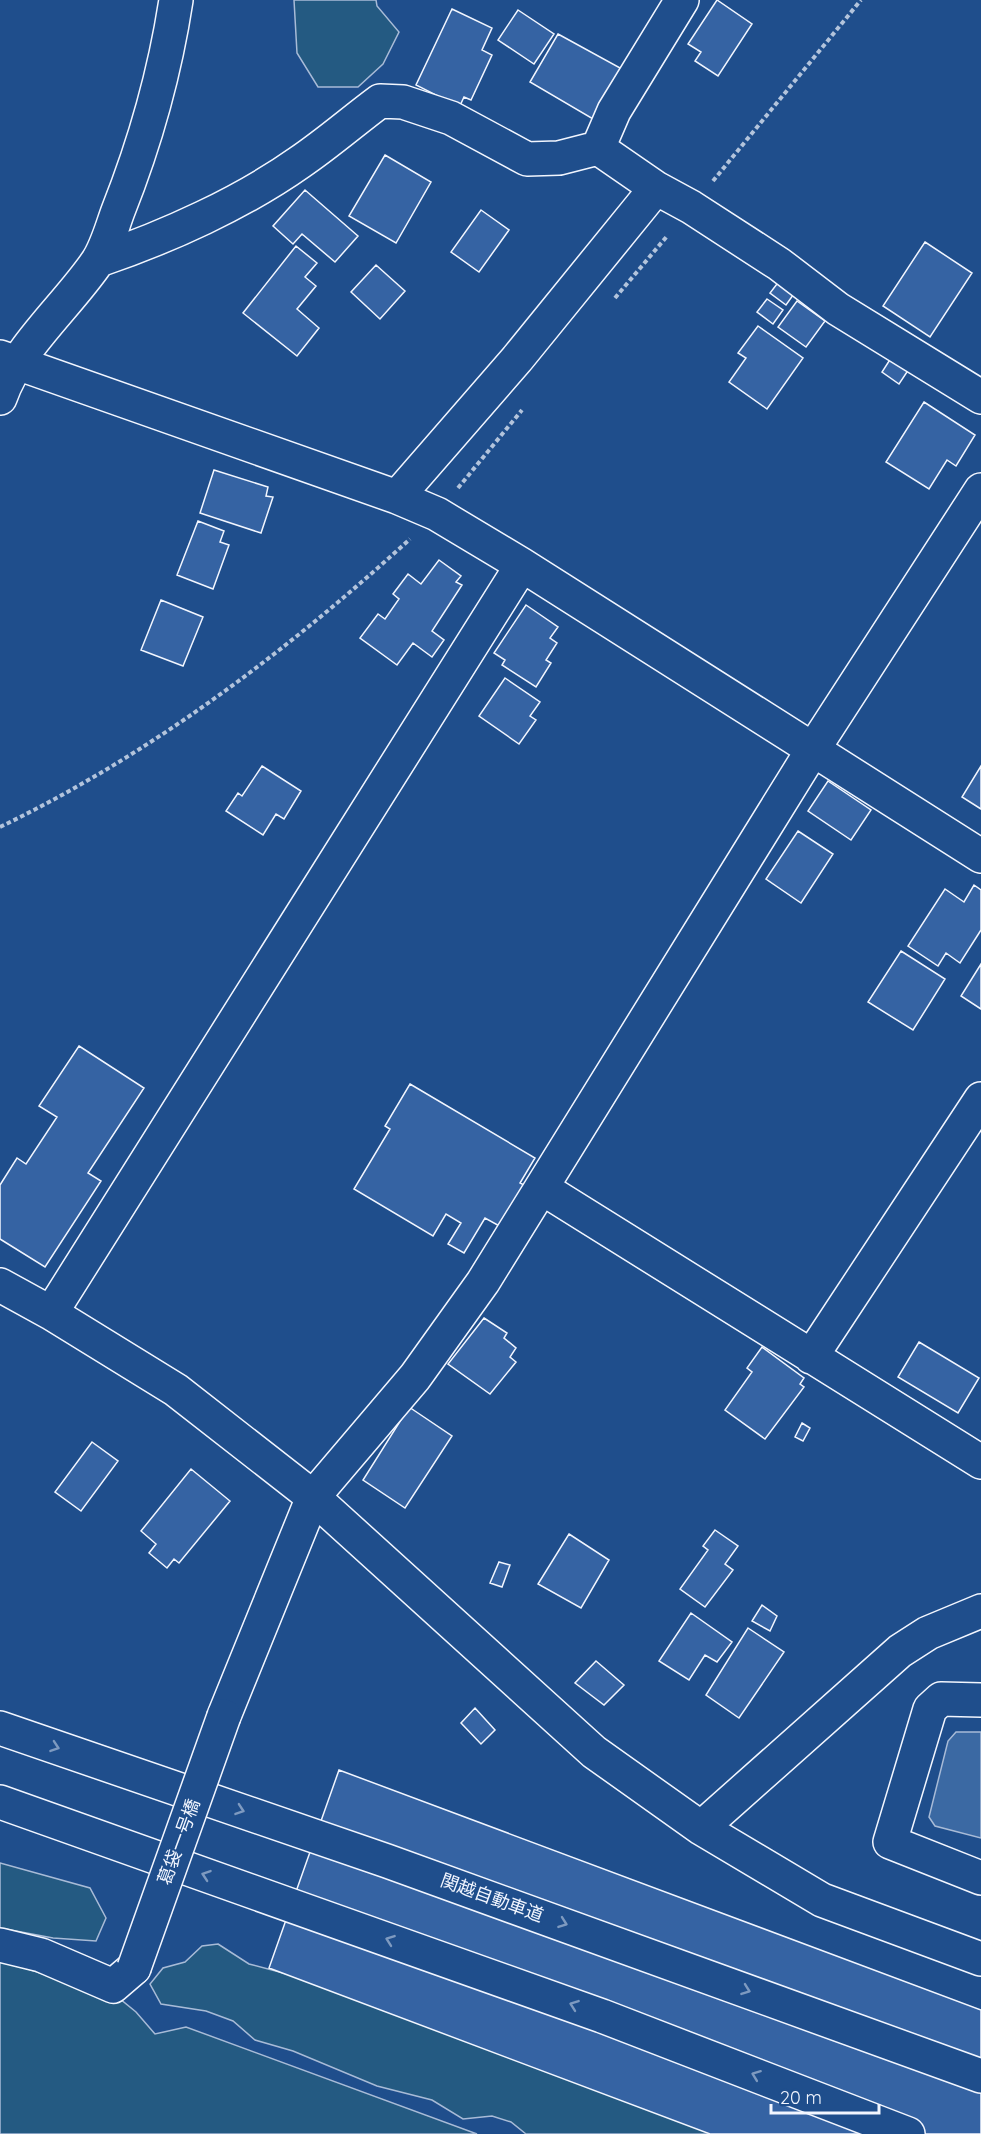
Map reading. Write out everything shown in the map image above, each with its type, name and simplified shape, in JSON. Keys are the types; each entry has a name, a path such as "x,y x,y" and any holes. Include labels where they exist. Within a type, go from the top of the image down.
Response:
{"main road":[{"path":"0,398 8,359 99,260 137,163 170,39 176,0"},
{"path":"598,148 614,111 682,0"},
{"path":"99,260 157,241 242,196 299,163 380,100 403,102 451,118 528,159 559,158 598,148 656,188 711,219 779,264 838,309 981,397"},
{"path":"397,497 518,359 656,188"},
{"path":"8,359 397,497 436,514 522,565 812,751 981,856"},
{"name":"葛袋一号橋","path":"0,1945 41,1955 113,1986 134,1968 224,1716 313,1497 415,1377 483,1282 812,751 981,490"},
{"path":"51,1313 522,565"},
{"path":"811,1357 981,1099"},
{"path":"542,1188 981,1462"},
{"path":"0,1285 51,1313 176,1390 313,1497 594,1752 701,1828 822,1900 981,1959"},
{"path":"701,1828 900,1651 928,1633 981,1611"},
{"path":"981,1700 942,1700 930,1709 890,1842 981,1878"},
{"name":"関越自動車道","path":"0,1728 398,1865 981,2076"},
{"path":"0,1802 602,2016 908,2134"}],"shaded area":[{"path":"294,0 376,0 377,6 399,32 383,64 358,87 318,87 297,53"},
{"path":"956,1732 981,1732 981,1838 935,1826 929,1817 948,1741"},
{"path":"0,1863 90,1888 106,1918 96,1941 53,1938 0,1928"},
{"path":"218,1944 249,1964 302,1978 727,2134 526,2134 511,2122 492,2116 463,2119 432,2100 377,2086 293,2051 255,2040 233,2021 206,2011 161,2004 150,1984 163,1968 185,1962 202,1946"},
{"path":"0,1960 120,1999 136,2012 155,2034 186,2027 477,2134 0,2134"}],"building":[{"path":"717,0 752,24 718,76 695,61 701,52 688,44"},
{"path":"452,9 492,28 482,50 492,55 471,100 464,97 457,112 435,102 438,96 416,85"},
{"path":"518,10 554,34 534,64 498,40"},
{"path":"558,34 622,69 593,119 530,82"},
{"path":"385,155 431,182 396,243 349,216"},
{"path":"305,190 358,236 335,262 302,234 293,244 273,226"},
{"path":"481,210 509,230 479,272 451,252"},
{"path":"925,242 972,273 930,337 883,306"},
{"path":"296,246 317,263 305,277 316,286 297,309 319,328 297,356 243,313"},
{"path":"376,265 405,291 380,319 351,292"},
{"path":"780,280 796,291 786,305 770,293"},
{"path":"767,299 783,310 773,324 757,312"},
{"path":"797,301 825,321 806,347 778,327"},
{"path":"758,326 803,358 767,409 729,382 746,358 738,353"},
{"path":"891,358 909,369 899,384 882,372"},
{"path":"924,402 975,435 956,466 947,460 929,489 886,462"},
{"path":"214,470 268,487 266,496 273,497 261,533 200,513"},
{"path":"198,521 224,531 220,542 229,545 213,589 177,575"},
{"path":"439,560 461,576 456,582 462,585 432,631 444,640 432,657 413,643 397,665 360,638 378,614 385,619 399,599 393,594 408,574 421,584"},
{"path":"161,600 203,617 183,666 141,650"},
{"path":"526,605 558,627 550,638 557,643 546,660 551,663 536,687 502,665 505,660 494,653"},
{"path":"505,678 540,702 530,716 536,720 519,744 479,716"},
{"path":"262,766 301,791 284,819 276,814 263,835 226,811 238,793 242,796"},
{"path":"981,766 981,809 962,797"},
{"path":"828,781 871,810 851,840 808,811"},
{"path":"798,831 833,854 801,903 766,879"},
{"path":"974,885 981,890 981,930 960,963 946,953 938,966 908,946 945,889 964,902"},
{"path":"901,951 945,979 913,1030 868,1002"},
{"path":"981,964 981,1009 961,996"},
{"path":"79,1046 144,1088 88,1173 101,1181 45,1267 0,1239 0,1185 17,1158 26,1164 57,1117 39,1106"},
{"path":"410,1084 535,1158 520,1183 528,1187 503,1228 485,1218 464,1253 448,1244 461,1223 446,1214 433,1236 354,1189 390,1129 385,1126"},
{"path":"484,1318 507,1333 504,1338 516,1348 510,1357 516,1362 490,1394 448,1364"},
{"path":"919,1342 979,1378 958,1413 898,1377"},
{"path":"762,1347 804,1378 800,1384 804,1387 765,1439 725,1410 752,1372 747,1368"},
{"path":"409,1407 452,1436 405,1508 363,1480"},
{"path":"802,1423 810,1428 803,1441 795,1437"},
{"path":"92,1442 118,1461 81,1511 55,1492"},
{"path":"191,1469 230,1501 179,1563 174,1559 167,1568 149,1553 156,1544 141,1531"},
{"path":"715,1530 738,1546 725,1564 733,1570 705,1607 680,1589 708,1550 703,1546"},
{"path":"569,1534 609,1560 581,1608 538,1584"},
{"path":"499,1562 510,1565 502,1587 490,1583"},
{"path":"762,1605 777,1616 770,1631 752,1621"},
{"path":"691,1613 732,1642 717,1662 705,1655 689,1680 659,1661"},
{"path":"748,1628 784,1652 739,1718 706,1695"},
{"path":"596,1661 624,1685 604,1705 575,1683"},
{"path":"475,1708 495,1730 481,1744 461,1723"},
{"path":"339,1770 981,2010 981,2134 710,2134 269,1968"}]}
